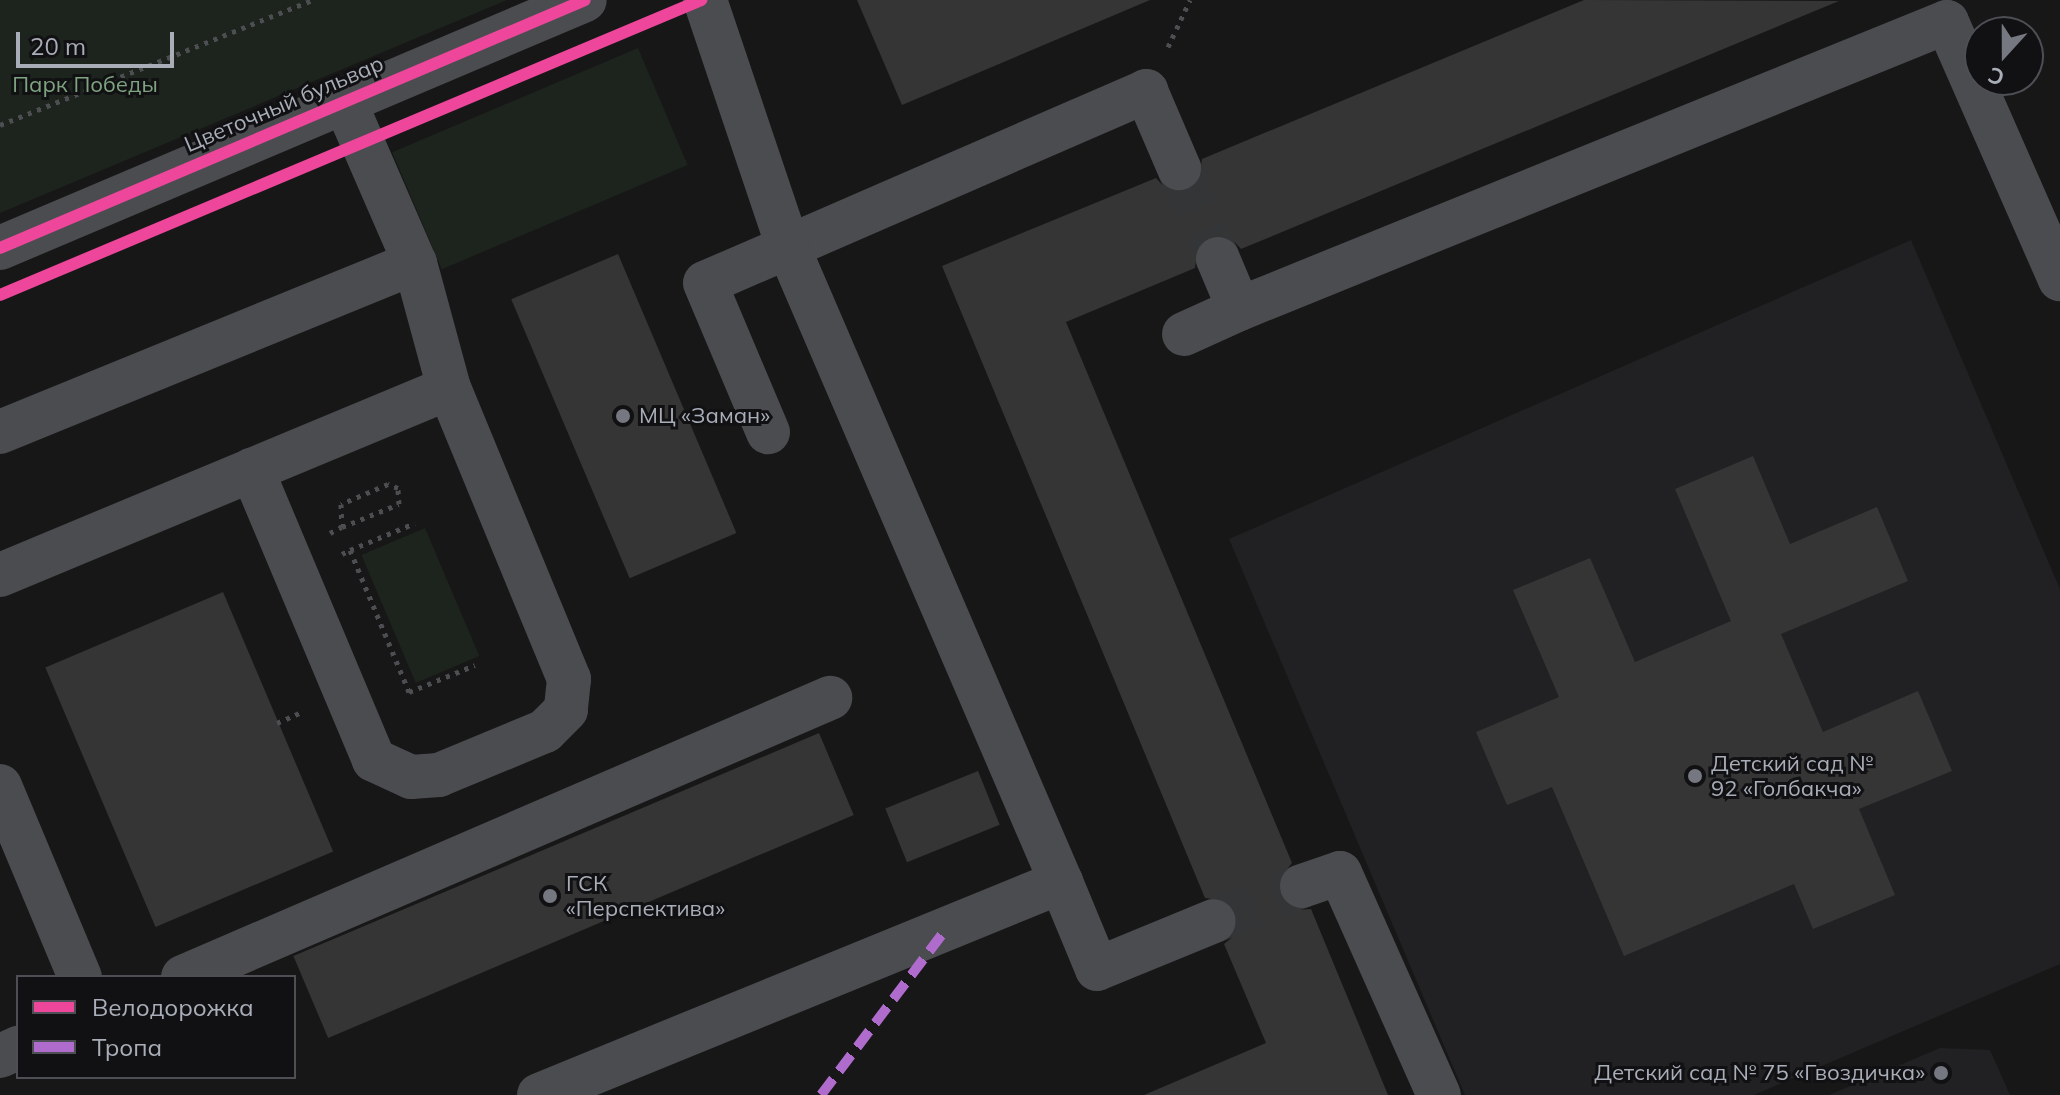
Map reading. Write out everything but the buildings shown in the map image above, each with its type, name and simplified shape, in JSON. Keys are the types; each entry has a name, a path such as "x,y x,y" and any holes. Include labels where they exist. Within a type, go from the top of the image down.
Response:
{"street":[{"name":"Цветочный бульвар","path":"0,248 585,0"},
{"path":"705,0 788,247 1097,969 1214,921"},
{"path":"1184,334 1947,22 2060,279"},
{"path":"768,432 705,283 1146,91 1179,168"},
{"path":"252,470 374,760 425,778 545,731 570,698 566,670 449,388 415,263 344,100"},
{"path":"1218,259 1239,309"},
{"path":"0,432 415,263"},
{"path":"0,575 449,388"},
{"path":"188,975 830,698"},
{"path":"0,786 79,975"},
{"path":"1302,886 1340,873 1439,1095"},
{"path":"539,1095 583,1086 1061,882"}],"path":[{"path":"0,125 312,0"},
{"path":"286,550 399,504 398,488 388,484 341,504 342,527"},
{"path":"350,550 415,523"},
{"path":"355,715 475,665"}],"shaded area":[{"name":"Детский сад № 92 «Голбакча»","path":"1911,240 2060,589 2060,964 1754,1095 1465,1095 1229,539"},
{"name":"Детский сад № 75 «Гвоздичка»","path":"1940,1048 1990,1050 2010,1095 1829,1095"}],"green space":[{"name":"Парк Победы","path":"0,0 507,0 0,213"},
{"path":"638,48 688,165 442,269 392,152"},
{"path":"425,528 479,656 416,683 361,555"}],"tunnel":[{"path":"1179,168 1218,259"},
{"path":"1214,921 1302,886"}],"marked path":[{"path":"821,1095 947,928"}],"cycle path":[{"path":"0,248 585,0"},
{"path":"0,295 701,0"}],"place":[{"name":"МЦ «Заман»","path":"623,416"},
{"name":"Детский сад № 92 «Голбакча»","path":"1695,776"},
{"name":"ГСК «Перспектива»","path":"550,896"},
{"name":"Детский сад № 75 «Гвоздичка»","path":"1941,1073"}]}
